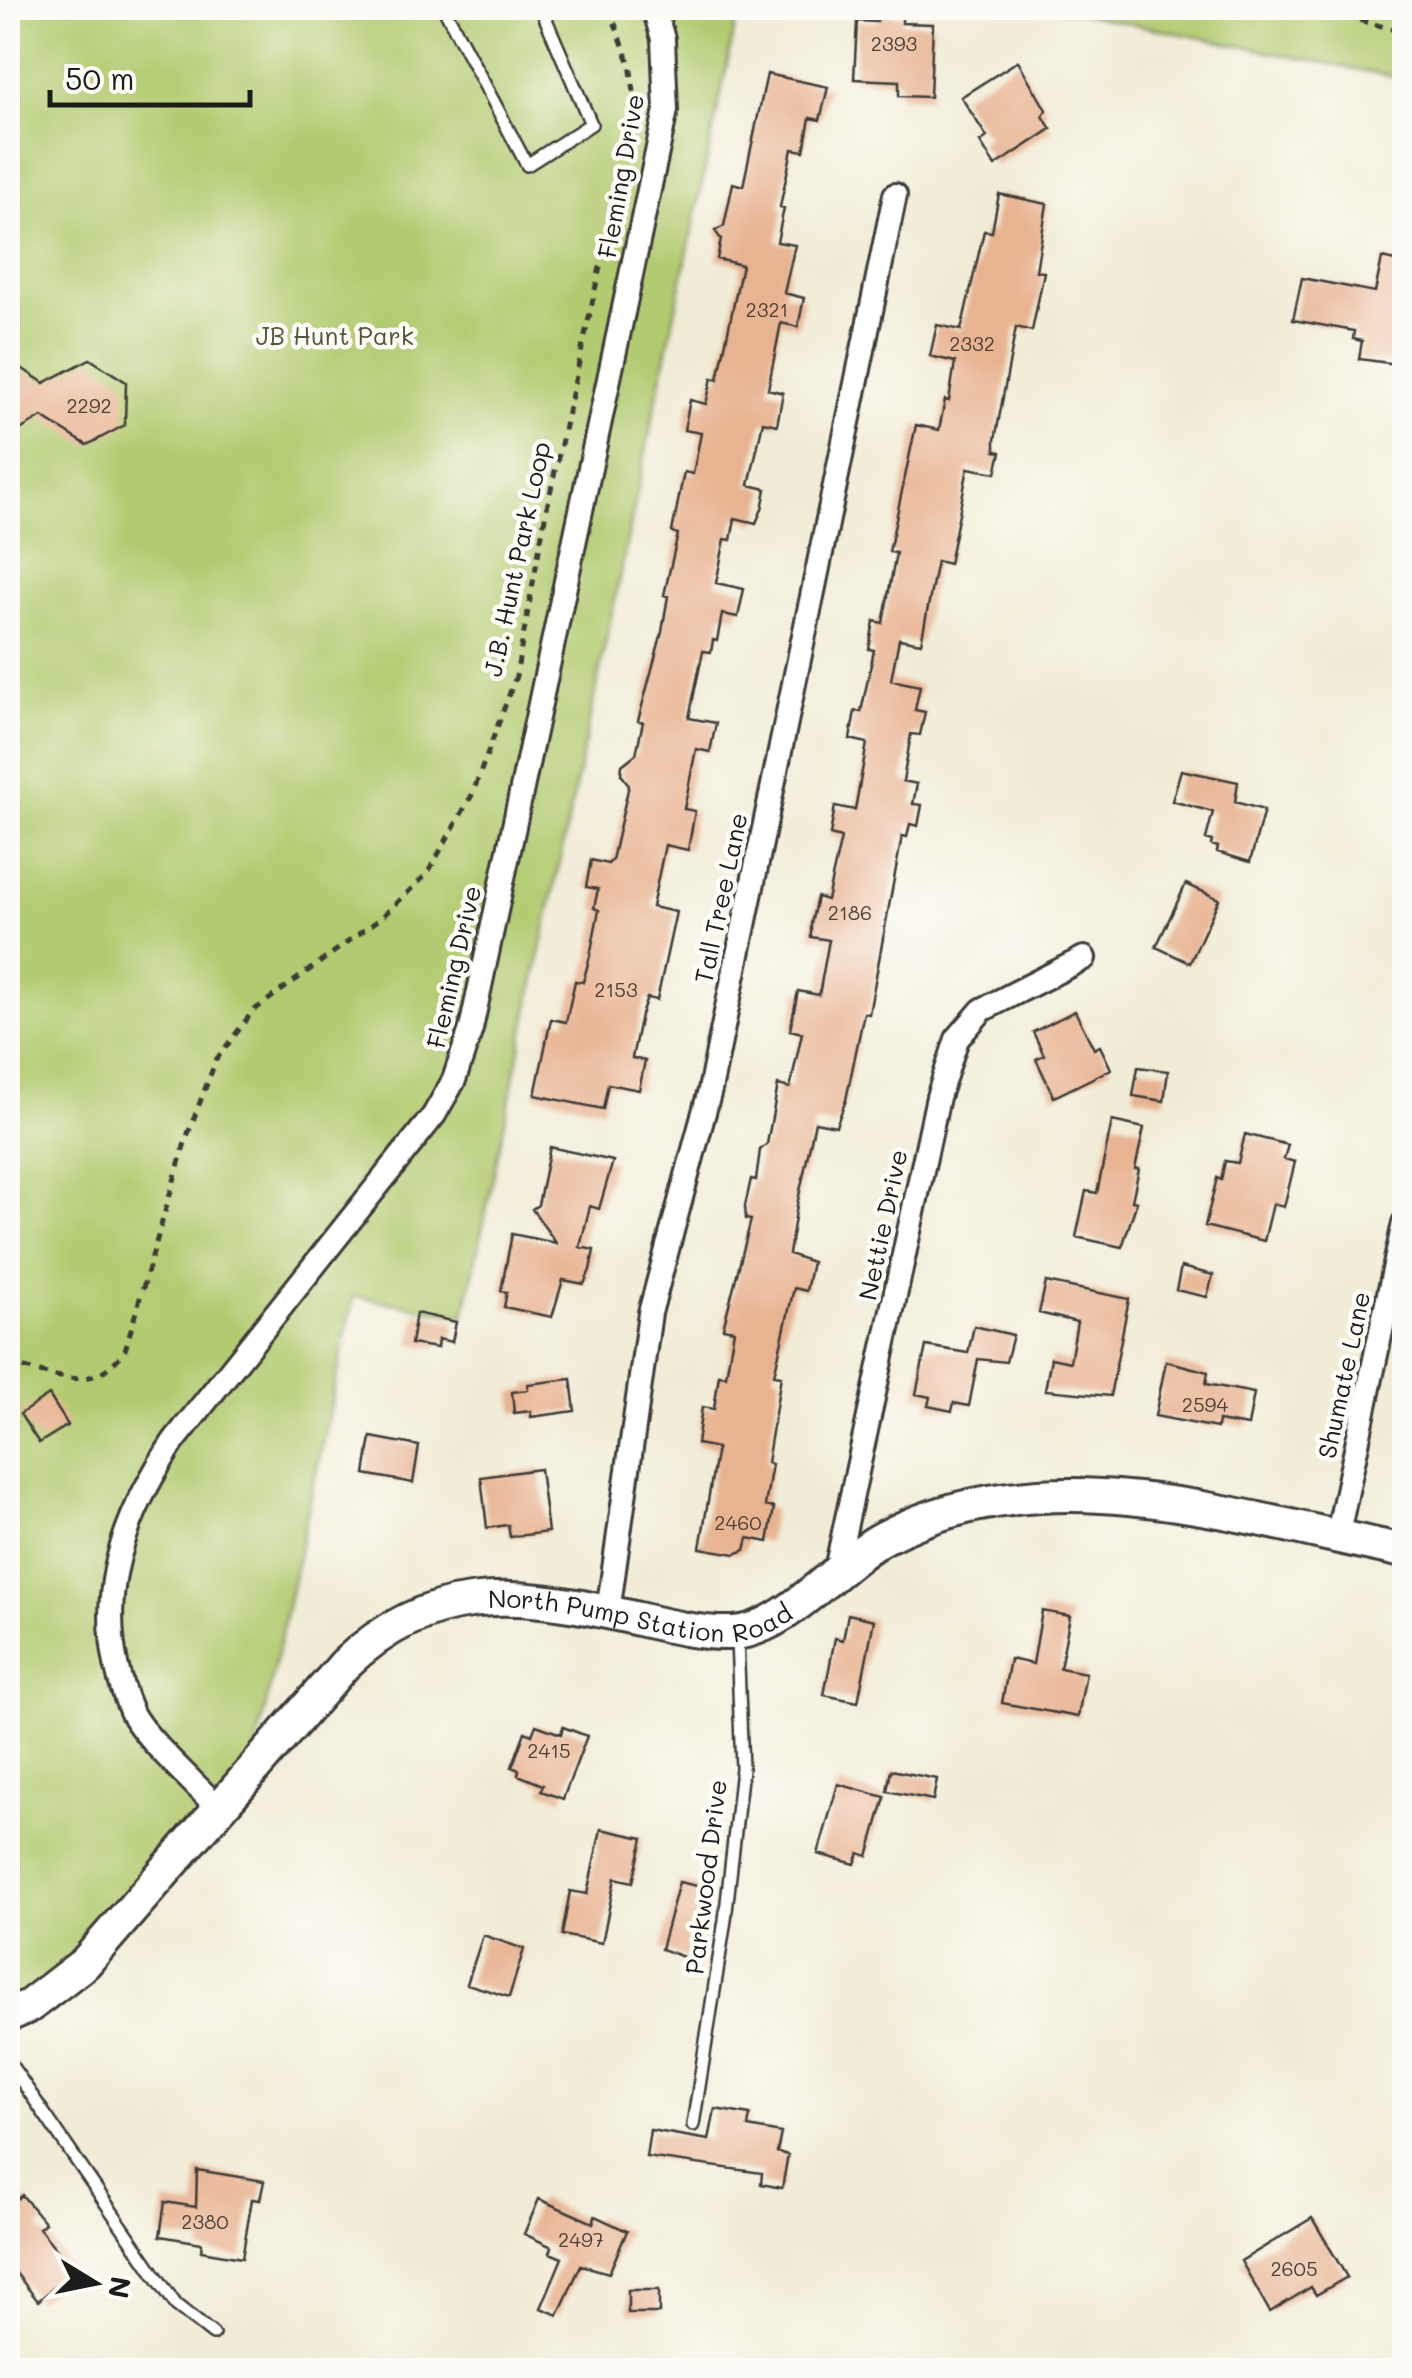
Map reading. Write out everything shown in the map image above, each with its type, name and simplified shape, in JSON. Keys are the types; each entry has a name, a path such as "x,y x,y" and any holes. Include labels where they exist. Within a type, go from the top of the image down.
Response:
{"street":[{"name":"Fleming Drive","path":"219,1809 132,1714 112,1638 115,1558 141,1491 174,1441 434,1116 454,1080 472,1029 666,110 663,39 654,8"},
{"name":"Tall Tree Lane","path":"608,1612 650,1313 710,1090 895,194"},
{"name":"Nettie Drive","path":"835,1574 938,1098 957,1039 982,1010 1084,958"},
{"name":"Shumate Lane","path":"1337,1538 1404,1223"},
{"name":"North Pump Station Road","path":"8,2015 29,2006 85,1964 345,1664 376,1635 423,1610 478,1598 534,1600 682,1629 737,1633 785,1612 883,1538 952,1510 1021,1496 1082,1494 1154,1501 1404,1551"}],"lane":[{"path":"444,8 528,166 592,124 541,8"},
{"name":"Parkwood Drive","path":"693,2125 725,1920 742,1769 737,1633"},
{"path":"8,2060 176,2304 214,2334"}],"path":[{"path":"609,8 633,74 638,125"},
{"path":"1313,8 1404,32"},
{"name":"J.B. Hunt Park Loop","path":"8,1364 89,1380 112,1368 125,1350 186,1139 216,1060 253,1011 382,917 427,874 460,820 516,676 546,512 610,222 627,168"}],"green space":[{"name":"JB Hunt Park","path":"8,8 739,8 464,1316 354,1296 252,1770 85,1963 8,2015"},
{"path":"1053,8 1404,8 1404,79"}],"building":[{"path":"877,14 902,15 902,23 933,24 930,97 899,96 899,81 854,79 857,21 877,22"},
{"path":"1018,61 1046,110 1043,116 1051,129 995,166 980,142 987,137 961,97"},
{"path":"767,74 828,87 820,120 810,118 804,151 792,149 780,207 784,208 777,242 795,245 784,293 804,298 798,327 781,323 768,389 783,393 777,425 763,422 749,485 766,489 762,509 756,523 735,518 731,540 725,539 716,583 744,589 738,617 722,614 717,641 713,640 711,652 703,651 689,718 716,723 710,752 696,749 684,809 695,811 688,850 665,845 652,907 676,912 657,1000 647,998 632,1058 645,1061 639,1090 608,1084 603,1109 535,1095 551,1019 566,1022 575,981 583,982 590,956 599,910 594,908 598,889 586,887 591,860 608,864 612,860 629,785 621,774 622,765 636,754 643,722 638,721 662,632 668,596 664,595 678,534 672,532 684,472 693,474 701,433 684,430 690,400 706,404 712,378 718,379 742,265 717,259 721,239 715,231 724,226 733,183 743,186"},
{"path":"999,194 1047,204 1036,271 1044,272 1032,331 1016,327 995,440 995,451 1001,452 996,473 968,468 949,564 937,561 921,643 899,639 891,680 920,686 915,710 925,712 920,735 911,734 903,781 917,784 913,804 922,805 918,826 910,824 907,837 902,836 869,1014 864,1013 846,1100 836,1126 815,1122 797,1205 789,1254 812,1262 806,1291 794,1288 774,1375 781,1376 767,1463 772,1464 765,1506 774,1508 768,1542 748,1538 745,1550 735,1554 700,1548 717,1448 697,1444 702,1407 714,1409 719,1375 726,1376 734,1330 723,1328 751,1220 746,1219 745,1206 751,1179 756,1180 760,1150 767,1144 778,1085 790,1088 802,1033 790,1030 798,991 819,995 829,940 811,937 811,924 817,897 827,900 841,838 830,835 835,806 855,810 867,743 850,739 855,711 861,712 874,650 869,649 874,621 883,623 896,553 889,552 916,425 939,430 945,400 949,401 955,362 930,356 937,325 961,330 984,231 992,232"},
{"path":"1382,258 1404,263 1399,307 1404,308 1404,365 1359,359 1362,341 1353,339 1354,331 1293,320 1302,278 1375,292"},
{"path":"8,359 44,383 90,359 126,382 125,425 87,445 42,417 8,437"},
{"path":"1181,770 1238,782 1235,802 1264,810 1250,862 1217,852 1218,847 1206,839 1213,812 1172,801"},
{"path":"1186,884 1219,899 1190,963 1156,947"},
{"path":"1075,1011 1094,1049 1100,1046 1111,1069 1054,1097 1036,1059 1044,1055 1033,1032"},
{"path":"1138,1067 1168,1071 1164,1101 1133,1096"},
{"path":"1112,1121 1144,1128 1135,1169 1139,1169 1132,1201 1137,1202 1122,1247 1076,1237 1086,1191 1097,1193"},
{"path":"1245,1134 1288,1145 1284,1159 1295,1162 1284,1207 1273,1204 1264,1241 1205,1226 1217,1178 1221,1180 1225,1161 1238,1163"},
{"path":"550,1147 613,1161 599,1209 590,1206 580,1247 594,1250 590,1270 584,1284 563,1280 552,1317 504,1307 507,1292 501,1291 512,1234 556,1243 532,1209 538,1205"},
{"path":"1181,1267 1213,1275 1207,1297 1176,1290"},
{"path":"1046,1282 1129,1299 1110,1396 1045,1390 1051,1358 1070,1362 1077,1322 1039,1313"},
{"path":"416,1313 456,1322 452,1342 438,1339 437,1348 411,1344"},
{"path":"974,1326 1013,1335 1006,1362 978,1359 969,1406 954,1403 952,1411 928,1406 930,1397 916,1394 926,1346 968,1353"},
{"path":"1166,1361 1208,1372 1206,1384 1254,1393 1248,1426 1218,1421 1217,1428 1155,1416"},
{"path":"571,1379 575,1411 531,1417 531,1411 514,1413 512,1392 528,1390 528,1384"},
{"path":"49,1395 68,1425 39,1443 20,1414"},
{"path":"371,1437 419,1446 413,1483 365,1474"},
{"path":"540,1469 548,1532 510,1537 508,1525 487,1528 481,1477"},
{"path":"1042,1611 1070,1616 1060,1668 1086,1673 1078,1717 1002,1703 1010,1659 1033,1664"},
{"path":"848,1614 874,1620 858,1702 824,1695 835,1638 843,1640"},
{"path":"536,1725 561,1734 563,1727 587,1736 563,1799 541,1791 543,1785 518,1775 519,1770 512,1767 525,1732 532,1735"},
{"path":"891,1770 937,1779 933,1800 887,1791"},
{"path":"838,1784 885,1797 868,1856 859,1853 855,1864 818,1854"},
{"path":"601,1829 643,1838 633,1882 615,1878 602,1943 562,1935 570,1891 587,1894"},
{"path":"679,1882 702,1887 689,1959 661,1949"},
{"path":"483,1935 524,1949 509,1997 467,1984"},
{"path":"715,2109 750,2115 748,2127 781,2133 777,2152 788,2155 782,2188 761,2184 762,2173 646,2157 650,2130 709,2140"},
{"path":"197,2170 264,2181 260,2200 252,2199 242,2258 201,2251 202,2243 160,2236 165,2202 196,2207"},
{"path":"22,2195 45,2223 39,2228 74,2271 38,2301 8,2263 8,2207"},
{"path":"539,2199 593,2223 595,2216 627,2231 609,2273 581,2265 558,2315 541,2308 562,2258 550,2253 552,2247 524,2234"},
{"path":"1312,2218 1347,2277 1316,2295 1311,2287 1270,2312 1241,2261"},
{"path":"628,2290 659,2290 659,2313 628,2313"}]}
